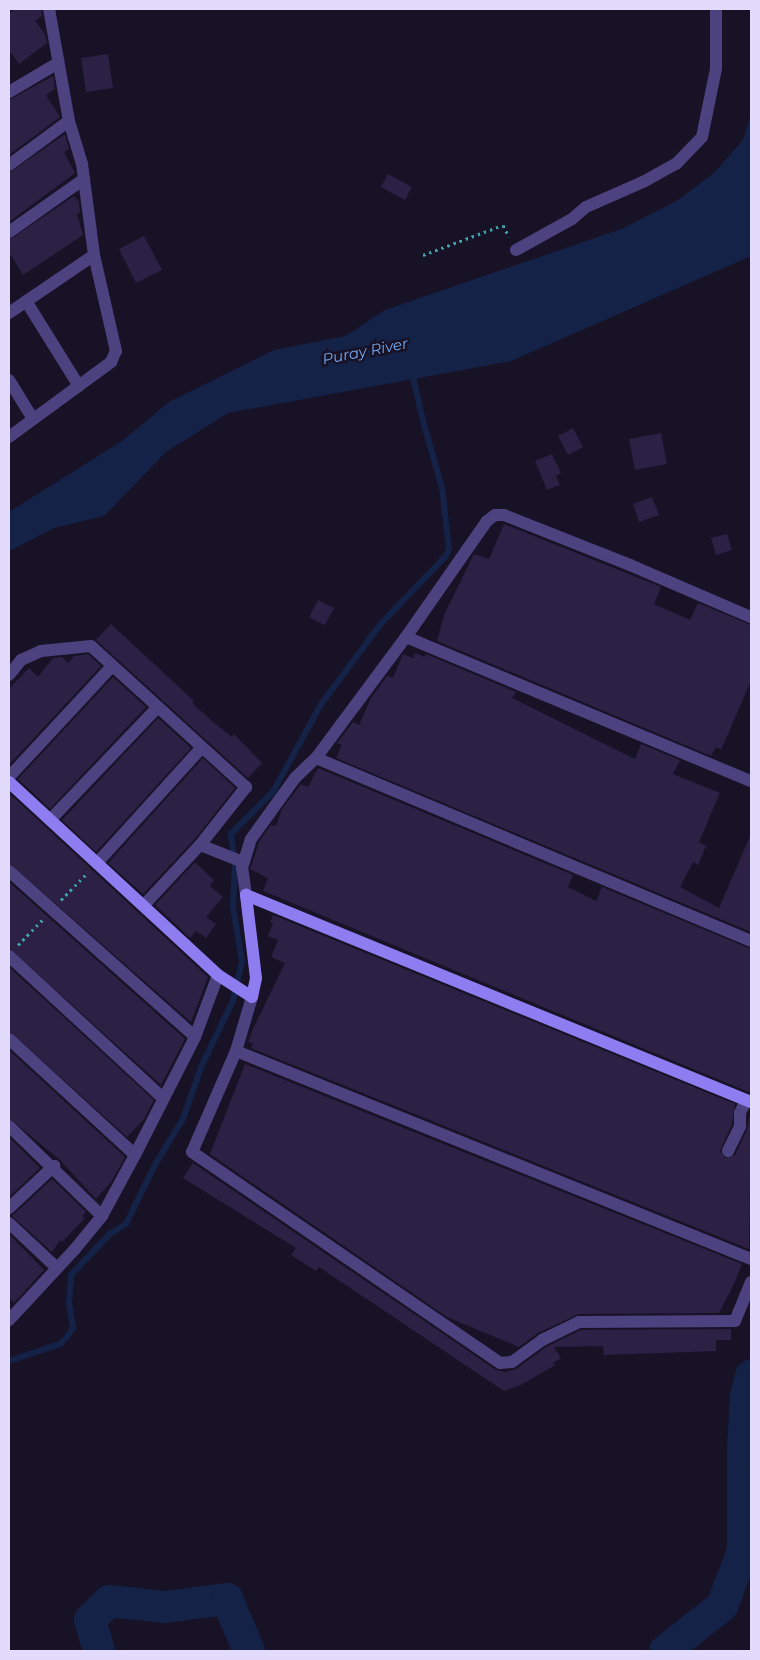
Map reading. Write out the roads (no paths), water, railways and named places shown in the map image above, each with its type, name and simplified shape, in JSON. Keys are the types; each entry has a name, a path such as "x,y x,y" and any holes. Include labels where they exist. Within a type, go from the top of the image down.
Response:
{"street":[{"path":"9,436 111,362 116,351 94,256 84,178 69,121 50,9"},
{"path":"516,250 572,219 586,207 643,182 676,164 702,137 716,69 716,9"},
{"path":"11,85 58,64"},
{"path":"9,165 69,121"},
{"path":"9,232 84,178"},
{"path":"9,313 94,256"},
{"path":"26,301 79,386"},
{"path":"9,380 33,419"},
{"path":"751,617 630,565 504,515 495,515 488,520 406,637 316,758 294,778 251,840 239,861 246,894 256,978 246,993 236,1050 192,1152 500,1363 512,1362 542,1340 579,1322 735,1321 751,1282"},
{"path":"406,637 751,781"},
{"path":"9,675 21,660 58,648 90,646 246,787 200,845 144,906"},
{"path":"9,777 112,666"},
{"path":"50,820 158,707"},
{"path":"97,862 202,747"},
{"path":"316,758 751,941"},
{"path":"9,782 223,978 246,993"},
{"path":"200,845 239,861"},
{"path":"9,871 195,1037"},
{"path":"246,894 749,1101 740,1113 740,1126 728,1151"},
{"path":"9,956 162,1098"},
{"path":"12,1312 57,1268 102,1216 195,1037 223,978"},
{"path":"9,1039 135,1155"},
{"path":"236,1050 751,1259"},
{"path":"9,1126 54,1166 102,1216"},
{"path":"9,1208 54,1166"},
{"path":"9,1223 57,1268"}],"water":[{"name":"Puray River","path":"751,115 751,256 511,361 228,413 166,452 104,516 54,528 9,551 9,512 122,441 169,402 274,350 346,336 385,310 624,228 678,200 714,173 743,140"}],"waterway":[{"path":"9,1361 60,1344 73,1328 69,1304 71,1275 110,1234 126,1224 156,1163 183,1119 202,1065 233,1001 242,962 233,907 235,864 231,834 273,792 320,706 380,625 446,556 449,549 442,488 424,425 414,382 415,373"},
{"path":"665,1651 722,1606 743,1551 743,1450 746,1396 751,1376"},
{"path":"99,1651 90,1620 109,1601 165,1607 227,1599 249,1651"}]}
